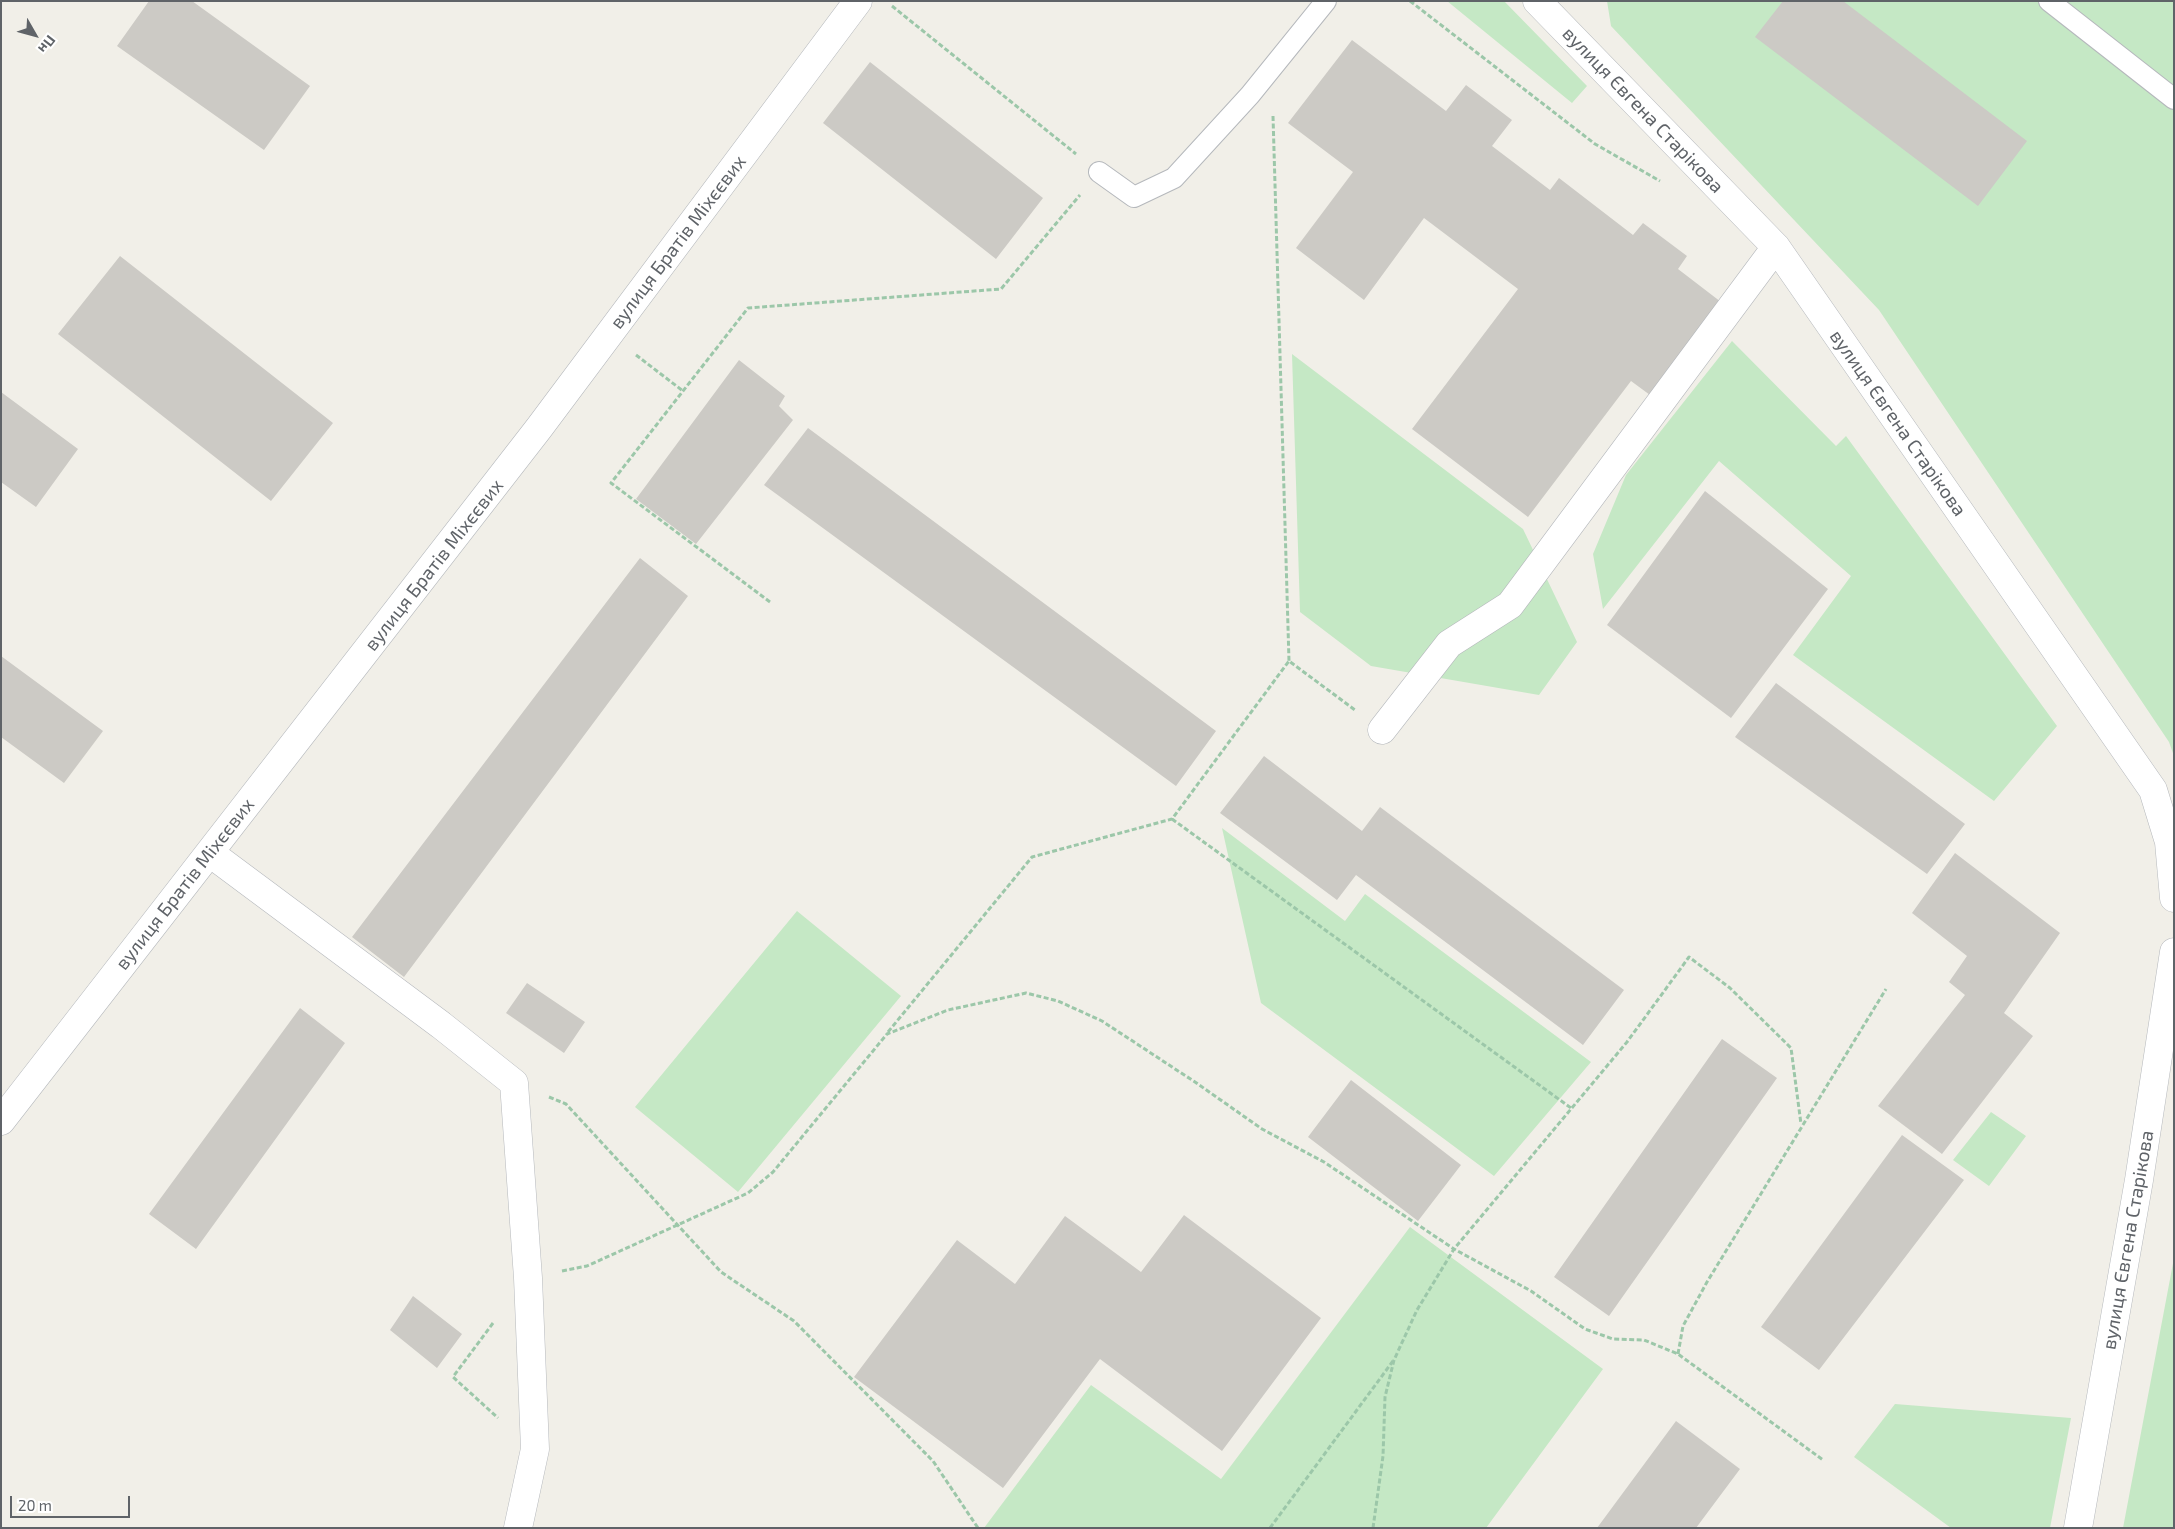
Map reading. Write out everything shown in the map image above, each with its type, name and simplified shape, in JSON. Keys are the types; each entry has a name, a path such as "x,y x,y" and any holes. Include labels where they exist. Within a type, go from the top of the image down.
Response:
{"street":[{"name":"вулиця Братів Міхєєвих","path":"1,1121 540,428 858,1"},
{"name":"вулиця Євгена Старікова","path":"1537,1 1776,247 2153,790 2169,842 2174,898"},
{"path":"1382,730 1449,644 1510,605 1776,247"},
{"path":"210,853 441,1025 514,1083 528,1278 535,1448 518,1528"},
{"name":"вулиця Євгена Старікова","path":"2078,1528 2139,1180 2174,952"}],"lane":[{"path":"1099,172 1134,197 1174,178 1272,67 1326,1"},
{"path":"2049,1 2174,99"}],"path":[{"path":"770,602 611,482 748,308 1001,289 1099,172 885,1"},
{"path":"1410,1 1595,144 1664,183"},
{"path":"535,1448 453,1376 528,1278 587,1266 748,1193 772,1172 1032,857 1172,819 1289,661 1272,67"},
{"path":"609,335 683,391"},
{"path":"1289,661 1382,730"},
{"path":"1172,819 1572,1108"},
{"path":"1270,1528 1394,1360 1417,1310 1454,1249 1627,1042 1689,957 1730,988 1791,1048 1801,1124"},
{"path":"1678,1354 1683,1326 1801,1124 1886,989"},
{"path":"887,1034 948,1010 1026,993 1058,1001 1102,1021 1196,1082 1262,1129 1324,1162 1454,1249 1531,1291 1585,1329 1612,1339 1644,1340 1678,1354 1824,1460"},
{"path":"514,1083 566,1104 721,1272 794,1321 933,1461 978,1528"},
{"path":"1374,1528 1383,1456 1386,1397 1394,1360"}],"green space":[{"path":"1447,1 1504,1 1587,86 1572,103"},
{"path":"1607,1 2174,1 2174,756 2169,742 1879,310 1611,26"},
{"path":"1732,341 1836,446 1846,436 2057,726 1994,801 1793,655 1851,576 1719,461 1603,609 1593,554 1626,475"},
{"path":"1292,354 1523,529 1577,642 1539,695 1371,666 1300,612"},
{"path":"1222,828 1345,921 1365,894 1591,1062 1494,1176 1261,1003"},
{"path":"797,911 901,996 738,1192 635,1107"},
{"path":"1991,1112 2026,1136 1989,1186 1953,1160"},
{"path":"1410,1227 1603,1369 1486,1528 984,1528 1091,1385 1221,1479"},
{"path":"2174,1258 2174,1528 2123,1528"},
{"path":"1895,1404 2071,1418 2050,1528 1951,1528 1854,1457"}],"building":[{"path":"149,1 192,1 310,86 264,150 117,46"},
{"path":"1783,1 1843,1 2027,141 1978,206 1755,37"},
{"path":"1352,40 1446,111 1466,85 1512,120 1492,146 1550,190 1559,178 1633,235 1643,223 1687,256 1678,269 1721,302 1650,395 1631,381 1528,517 1412,429 1518,289 1424,218 1364,300 1296,248 1353,172 1288,123"},
{"path":"870,62 1043,198 996,259 823,123"},
{"path":"120,256 333,423 271,501 58,334"},
{"path":"739,360 785,396 779,406 793,420 696,544 636,499"},
{"path":"1,392 78,449 36,507 1,482"},
{"path":"808,428 1216,731 1176,786 764,485"},
{"path":"1705,491 1828,589 1731,718 1607,625"},
{"path":"640,558 688,596 404,977 352,937"},
{"path":"1,656 103,731 64,783 1,737"},
{"path":"1776,683 1965,824 1927,874 1735,737"},
{"path":"1264,756 1362,831 1380,807 1624,990 1583,1045 1356,875 1337,900 1220,813"},
{"path":"1955,853 2060,933 2004,1013 2033,1036 1942,1154 1878,1106 1965,995 1949,982 1967,956 1912,913"},
{"path":"527,983 585,1022 564,1053 506,1013"},
{"path":"300,1008 345,1043 196,1249 149,1214"},
{"path":"1722,1039 1777,1078 1609,1316 1554,1277"},
{"path":"1351,1080 1461,1165 1418,1221 1308,1137"},
{"path":"1902,1135 1964,1180 1819,1370 1761,1327"},
{"path":"1184,1215 1321,1318 1222,1451 1100,1359 1003,1488 854,1377 957,1240 1015,1284 1065,1216 1141,1272"},
{"path":"413,1296 462,1334 437,1368 390,1330"},
{"path":"1676,1421 1740,1469 1696,1528 1597,1528"}]}
